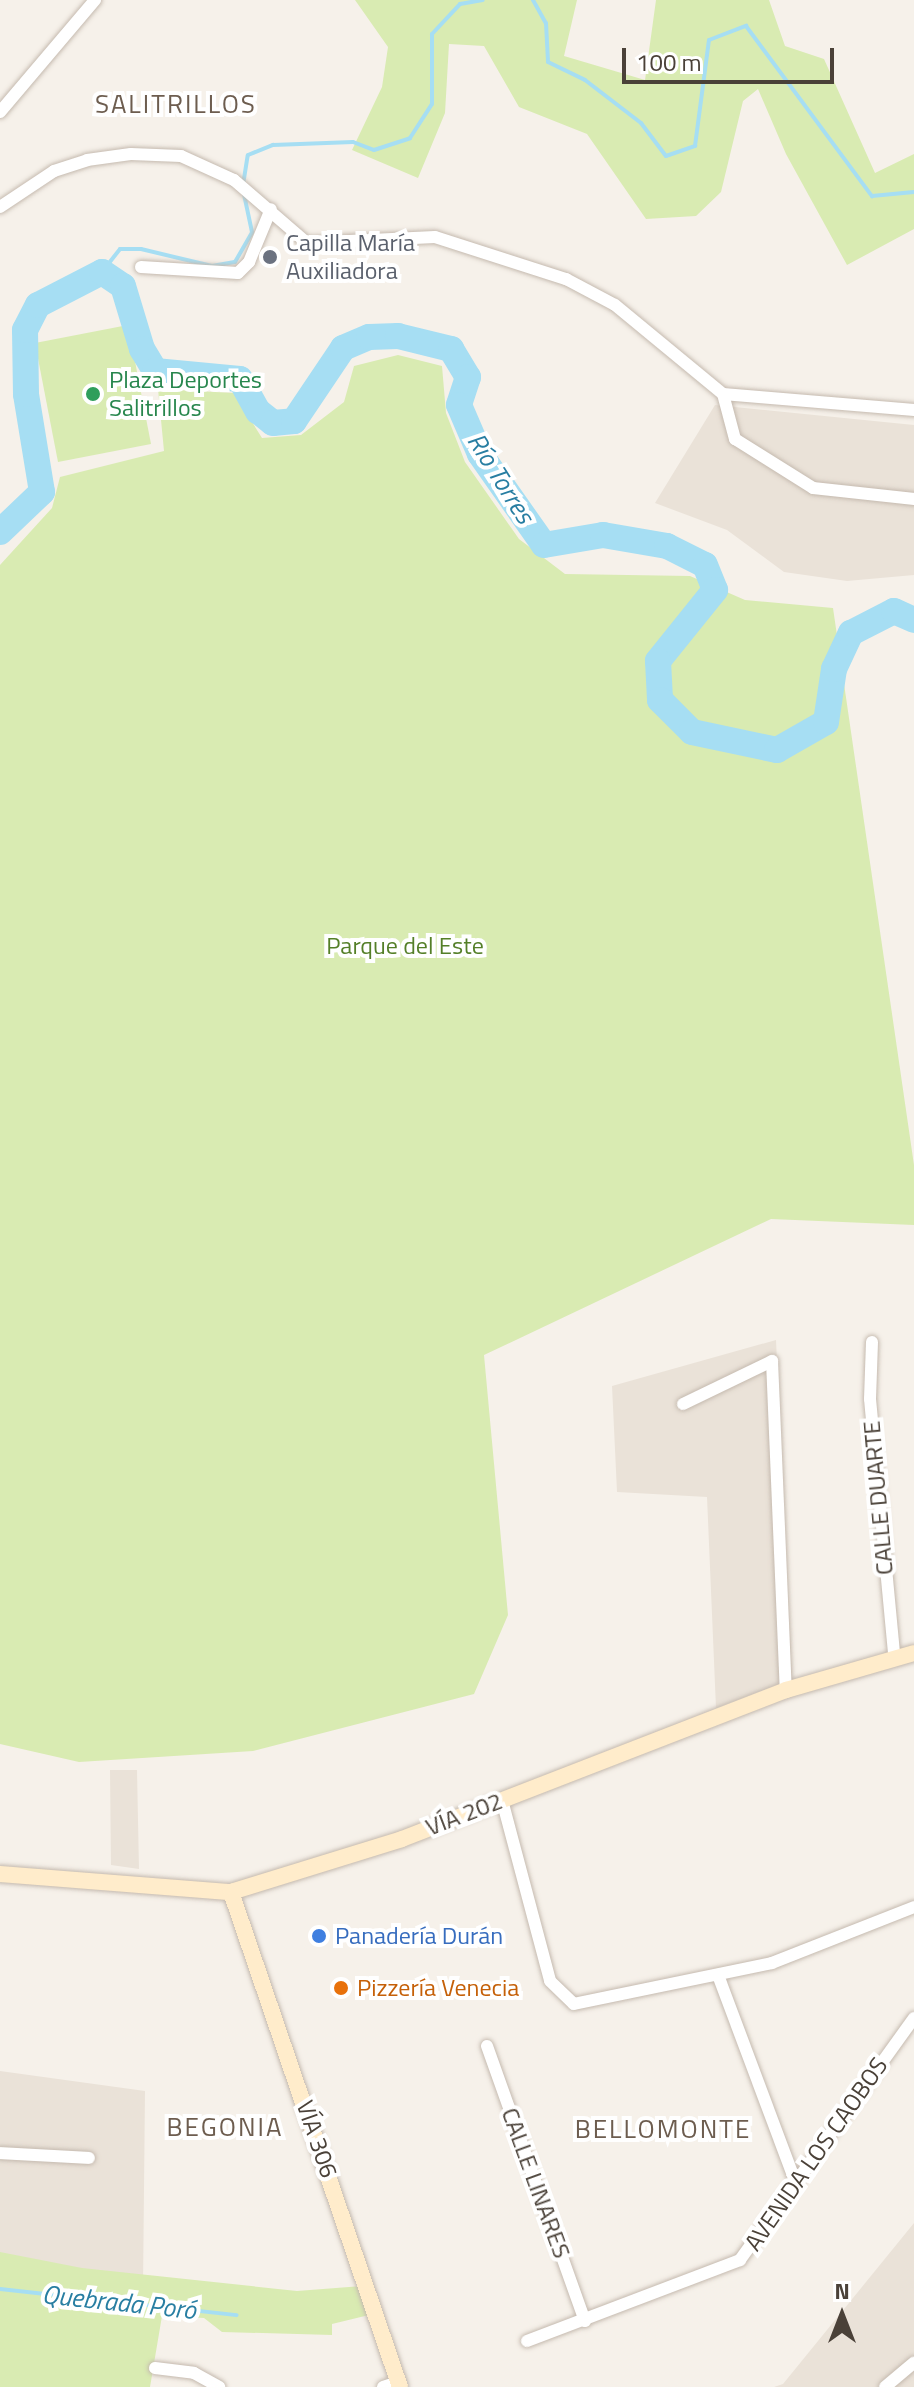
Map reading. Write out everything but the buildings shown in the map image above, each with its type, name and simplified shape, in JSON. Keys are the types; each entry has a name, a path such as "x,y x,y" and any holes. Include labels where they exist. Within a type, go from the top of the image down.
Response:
{"main road":[{"name":"VÍA 202","path":"0,1874 231,1892 332,1863 786,1690 894,1655 914,1653"},
{"name":"VÍA 306","path":"231,1892 394,2385"}],"street":[{"path":"0,112 95,0"},
{"path":"0,207 54,171 131,154 181,156 234,180 258,197 307,243 435,237 566,279 615,305 723,394 914,410"},
{"path":"141,267 238,273 249,262 271,209"},
{"path":"723,394 735,439 800,480 849,495 914,499"},
{"name":"CALLE DUARTE","path":"872,1342 870,1399 894,1655"},
{"path":"683,1404 772,1361 786,1690"},
{"path":"502,1800 550,1981 562,1997 574,2004 718,1975 816,1949 914,1907"},
{"path":"718,1975 795,2181"},
{"name":"AVENIDA LOS CAOBOS","path":"527,2341 740,2260 760,2239 795,2181 914,2018"},
{"name":"CALLE LINARES","path":"487,2046 585,2321"},
{"path":"0,2153 89,2158"},
{"path":"885,2387 914,2363"},
{"path":"155,2368 194,2373 219,2387"}],"shaded area":[{"path":"715,405 914,425 914,575 847,581 784,572 727,530 655,503"},
{"path":"776,1340 792,1679 716,1708 707,1497 617,1492 612,1386"},
{"path":"110,1770 137,1770 139,1869 111,1865"},
{"path":"0,2071 145,2091 143,2287 0,2271"},
{"path":"914,2223 914,2387 774,2387 783,2384"}],"green space":[{"path":"355,0 577,0 564,56 645,80 656,0 769,0 785,46 824,59 875,173 914,154 914,229 847,265 786,154 758,89 743,101 721,192 696,216 646,219 587,134 519,107 484,46 449,44 445,113 418,178 352,150 382,87 388,47"},
{"name":"Plaza Deportes Salitrillos","path":"128,325 151,444 58,462 35,343"},
{"name":"Parque del Este","path":"398,355 442,366 446,413 465,462 519,539 565,574 690,576 745,600 833,608 914,1165 914,1225 771,1219 484,1355 508,1615 474,1694 253,1751 79,1762 0,1744 0,565 52,508 60,477 164,451 158,389 234,393 262,438 301,435 344,402 354,366"},
{"path":"0,2252 82,2268 297,2291 362,2286 369,2315 332,2324 332,2335 222,2332 204,2318 162,2316 150,2387 0,2387"}],"waterway":[{"path":"243,185 248,155 273,145 353,142 374,150 410,138 432,104 432,34 460,4 483,0"},
{"path":"533,0 546,23 548,62 585,80 641,123 666,156 695,146 709,40 746,26 872,196 914,192"},
{"path":"102,272 120,249 141,249 212,266 235,262 252,232 244,194"},
{"name":"Río Torres","path":"0,532 42,492 26,394 25,330 38,305 102,272 123,286 142,349 155,371 240,379 258,411 273,423 294,421 343,348 369,337 398,336 451,349 468,377 459,405 480,454 544,545 603,535 667,546 705,565 715,590 658,661 660,700 692,732 777,750 826,722 834,669 851,633 894,611 914,620"},
{"name":"Quebrada Poró","path":"0,2289 237,2315"}],"place":[{"name":"Capilla María Auxiliadora","path":"270,257"},
{"name":"Plaza Deportes Salitrillos","path":"93,394"},
{"name":"Panadería Durán","path":"319,1936"},
{"name":"Pizzería Venecia","path":"341,1988"}],"district":[{"name":"SALITRILLOS","path":"176,104"},
{"name":"BEGONIA","path":"225,2127"},
{"name":"BELLOMONTE","path":"663,2129"}]}
